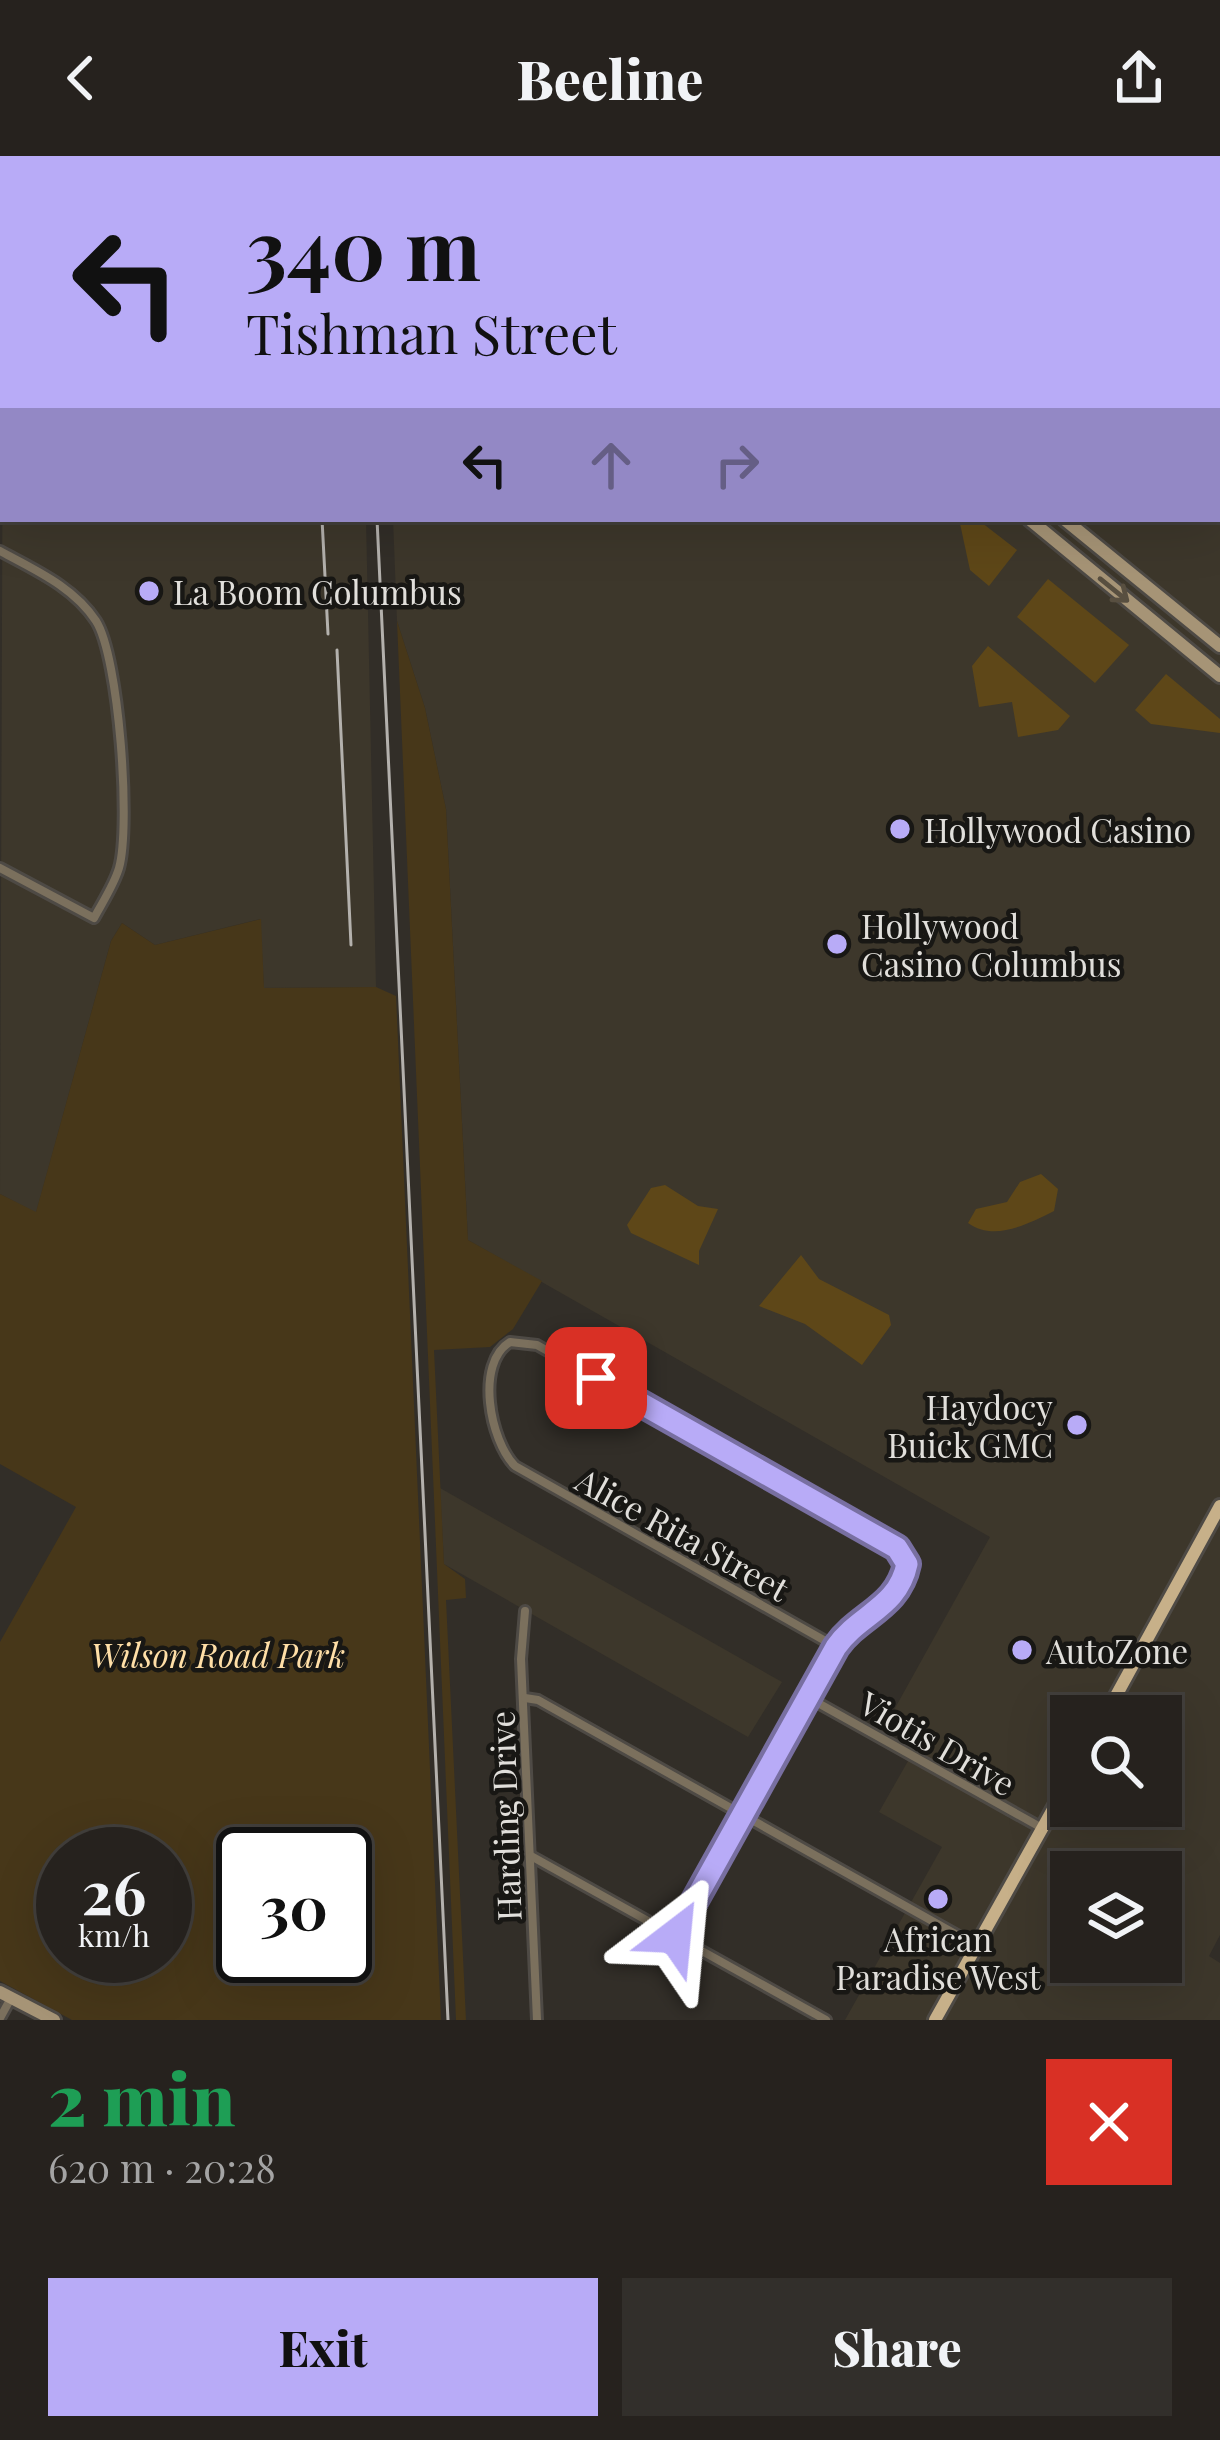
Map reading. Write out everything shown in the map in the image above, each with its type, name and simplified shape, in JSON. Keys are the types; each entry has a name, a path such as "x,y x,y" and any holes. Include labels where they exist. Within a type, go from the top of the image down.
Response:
{"main road":[{"path":"1033,522 1220,676"},
{"path":"1069,523 1220,646"},
{"path":"1116,1695 1220,1506"},
{"path":"935,2020 1050,1814"},
{"path":"6,1995 53,2020"}],"street":[{"path":"0,551 82,602 99,625 112,658 122,819 119,867 94,918 0,868"},
{"name":"Alice Rita Street","path":"524,1341 555,1355 897,1548 907,1564 883,1610 850,1630 836,1647 508,1458 494,1424 491,1370 498,1351 510,1342 524,1341"},
{"name":"Harding Drive","path":"525,1611 520,1619 538,2019"},
{"path":"675,1936 836,1647"},
{"path":"525,1698 538,1700 977,1946"},
{"name":"Viotis Drive","path":"808,1698 1042,1828"},
{"path":"531,1856 826,2020"},
{"path":"0,2018 6,1995"}],"shaded area":[{"path":"2,522 366,522 376,987 264,988 260,919 155,945 122,923 111,941 36,1213 0,1194"},
{"name":"Hollywood Casino Columbus","path":"393,522 1220,522 1220,1935 1209,1956 1220,1963 1220,2020 845,2020 942,1847 879,1812 916,1747 884,1728 990,1537 468,1240 446,809 425,708 397,621"},
{"path":"960,522 981,522 1017,550 989,586 970,570"},
{"path":"1048,579 1129,645 1095,683 1017,617"},
{"path":"988,646 1070,716 1058,730 1018,737 1012,702 979,707 972,666"},
{"path":"1166,674 1220,719 1220,733 1151,724 1135,710"},
{"path":"1041,1174 1058,1189 1054,1211 1000,1231 968,1223 976,1209 1007,1202 1020,1182"},
{"path":"665,1185 698,1206 718,1209 699,1251 699,1265 631,1233 627,1225 651,1188"},
{"path":"801,1255 819,1279 889,1315 891,1325 862,1365 805,1324 759,1306"},
{"path":"440,1488 782,1682 748,1737 444,1564"}],"green space":[{"path":"397,621 425,708 446,809 468,1240 542,1281 513,1329 490,1347 434,1350 444,1564 465,1579 466,1598 446,1600 466,2020 456,2020"},
{"name":"Wilson Road Park","path":"261,919 264,988 376,987 396,996 441,2020 72,2020 0,1981 0,1642 76,1507 0,1464 0,1194 36,1212 111,941 122,923 155,945"}],"railway":[{"path":"322,522 328,634"},
{"path":"377,522 448,2020"},
{"path":"337,650 351,945"}],"place":[{"name":"La Boom Columbus","path":"149,591"},
{"name":"Hollywood Casino","path":"900,829"},
{"name":"Hollywood Casino Columbus","path":"837,944"},
{"name":"Haydocy Buick GMC","path":"1077,1425"},
{"name":"AutoZone","path":"1022,1650"},
{"name":"African Paradise West","path":"938,1899"}],"route":[{"path":"596,1378 897,1548 907,1564 883,1610 850,1630 836,1647 675,1936"}]}
